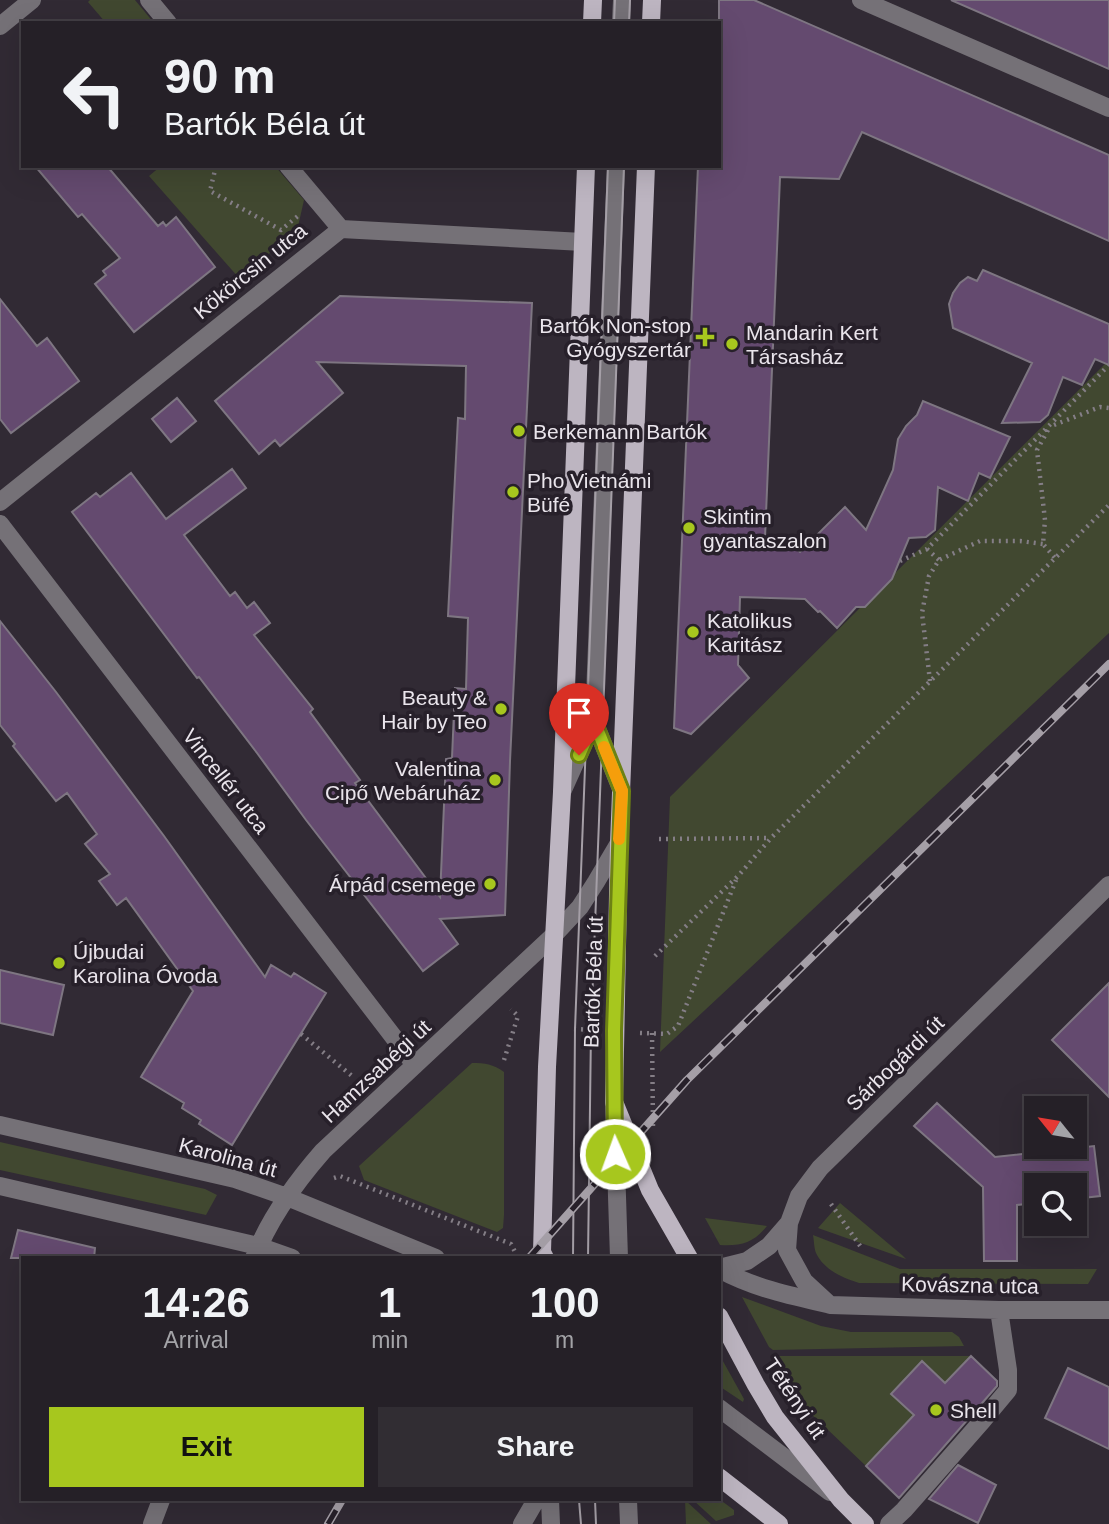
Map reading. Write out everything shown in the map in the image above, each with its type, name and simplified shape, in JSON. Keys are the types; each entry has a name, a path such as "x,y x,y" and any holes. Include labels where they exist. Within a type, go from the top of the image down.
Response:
{"main road":[{"path":"592,21 593,0"},
{"path":"651,21 652,0"},
{"name":"Bartók Béla út","path":"543,1256 547,1067 562,792 586,168"},
{"name":"Bartók Béla út","path":"614,1102 619,843 646,168"},
{"path":"614,1102 650,1190 687,1253"},
{"name":"Tétényi út","path":"721,1319 775,1417 841,1500 865,1524"},
{"path":"721,1479 779,1524"}],"street":[{"path":"0,26 32,0"},
{"path":"149,0 166,21"},
{"path":"621,21 622,0"},
{"path":"861,0 1109,108"},
{"path":"290,168 341,229"},
{"name":"Bartók Béla út","path":"562,792 594,721 616,168"},
{"name":"Kökörcsin utca","path":"0,502 341,229 583,242"},
{"name":"Vincellér utca","path":"0,524 415,1065"},
{"name":"Bartók Béla út","path":"594,721 622,791"},
{"name":"Hamzsabégi út","path":"256,1252 287,1197 323,1151 554,935 580,907 619,843"},
{"name":"Sárbogárdi út","path":"721,1268 747,1262 769,1246 789,1223 799,1196 820,1168 1109,885"},
{"name":"Bartók Béla út","path":"614,1102 619,1256"},
{"name":"Karolina út","path":"0,1125 235,1179 287,1197 431,1256"},
{"path":"0,1186 280,1256"},
{"path":"789,1223 787,1250 804,1281 830,1305"},
{"name":"Kovászna utca","path":"721,1269 772,1292 830,1305 1109,1310"},
{"path":"889,1524 1008,1390 1008,1370 999,1310"},
{"name":"Tétényi út","path":"721,1410 841,1500"},
{"path":"152,1524 161,1501"},
{"path":"522,1524 535,1501"},
{"path":"550,1501 551,1524"},
{"path":"628,1501 629,1524"}],"path":[{"path":"216,168 210,191 281,230 300,215"},
{"path":"900,561 927,549 1109,365"},
{"path":"1055,558 1044,544 1045,520 1037,450 1050,426 1100,407 1109,408"},
{"path":"655,956 1109,505"},
{"path":"930,682 922,612 929,576 939,560 980,541 1044,544"},
{"path":"927,549 939,560"},
{"path":"659,839 772,838"},
{"path":"653,1136 652,1033 667,1034 678,1026 738,876"},
{"path":"504,1059 518,1016 511,1009"},
{"path":"301,1034 352,1076"},
{"path":"340,1176 511,1244 517,1256"},
{"path":"831,1204 863,1250"}],"green space":[{"path":"135,0 152,21 104,21 88,2"},
{"path":"159,168 277,168 304,200 297,231 239,278 149,176"},
{"path":"1109,360 1109,633 660,1052 670,797"},
{"path":"472,1063 489,1064 504,1072 504,1215 503,1228 497,1232 364,1180 359,1166"},
{"path":"0,1142 205,1189 217,1195 206,1215 0,1170"},
{"path":"840,1203 902,1255 906,1259 818,1228"},
{"path":"705,1218 767,1226 746,1242 720,1245"},
{"path":"813,1235 900,1269 1097,1269 1088,1284 859,1283 840,1276 819,1259"},
{"path":"742,1297 821,1326 851,1332 952,1332 964,1346 773,1350"},
{"path":"775,1356 971,1356 945,1383 922,1362 892,1394 914,1416 866,1466 806,1409"},
{"path":"721,1358 744,1399 743,1402 721,1387"},
{"path":"721,1500 734,1510 734,1515 716,1521 694,1501"},
{"path":"685,1501 711,1524 686,1524"}],"building":[{"path":"719,0 754,0 1109,155 1109,241 862,132 839,179 780,177 765,538 784,539 800,552 845,507 866,530 893,470 898,439 917,415 923,401 1010,437 990,478 979,473 968,501 938,487 935,530 926,537 909,538 892,579 865,607 856,607 837,628 805,599 740,597 738,665 749,678 691,734 674,728 698,168 721,168"},
{"path":"951,0 1109,0 1109,69"},
{"path":"37,168 109,168 158,226 163,222 166,226 176,217 215,267 134,332 95,284 106,275 103,271 120,258 82,214 78,217"},
{"path":"983,270 1109,324 1109,365 1095,359 1082,385 1063,377 1048,415 1040,422 1002,423 1032,363 953,328 949,304 953,293 968,277 977,281"},
{"path":"340,296 532,303 505,915 440,919 458,944 423,971 72,512 96,493 100,497 131,473 166,519 232,469 246,488 184,535 230,596 235,592 247,608 254,602 270,623 254,635 313,709 310,712 360,780 355,783 440,897 446,759 452,758 455,688 466,689 468,618 448,616 458,418 465,419 466,366 317,362 343,393 280,446 275,440 259,454 215,401"},
{"path":"0,299 37,346 47,338 79,381 11,433 0,419"},
{"path":"177,398 196,421 171,442 152,419"},
{"path":"0,621 164,836 265,977 271,965 291,977 294,973 326,993 232,1145 199,1124 201,1120 182,1108 184,1103 141,1077 193,991 126,898 117,905 99,881 110,874 85,844 97,834 67,793 56,801 0,725"},
{"path":"0,970 64,985 53,1035 0,1023"},
{"path":"1109,983 1109,1097 1052,1040"},
{"path":"937,1103 995,1157 1024,1154 1024,1159 1087,1159 1087,1147 1094,1146 1100,1196 1087,1198 1087,1173 1024,1173 1024,1204 1017,1205 1017,1261 984,1261 983,1187 914,1126"},
{"path":"18,1230 95,1248 94,1256 11,1258"},
{"path":"971,1356 997,1381 997,1386 899,1498 866,1466 914,1415 891,1394 922,1361 945,1383"},
{"path":"1068,1368 1109,1387 1109,1449 1045,1418"},
{"path":"958,1465 996,1485 978,1523 929,1499"}],"tram line":[{"path":"614,21 615,0"},
{"path":"629,21 630,0"},
{"path":"573,1256 575,1029 608,168"},
{"path":"588,1256 591,1030 624,168"},
{"path":"579,1501 581,1524"},
{"path":"595,1501 596,1524"}],"railway":[{"path":"531,1256 687,1080 1109,664"},
{"path":"328,1524 341,1501"}],"slow traffic":[{"path":"604,747 622,791 619,839"}],"place":[{"name":"Bartók Non-stop Gyógyszertár","path":"705,337"},
{"name":"Mandarin Kert Társasház","path":"732,344"},
{"name":"Berkemann Bartók","path":"519,431"},
{"name":"Pho Vietnámi Büfé","path":"513,492"},
{"name":"Skintim gyantaszalon","path":"689,528"},
{"name":"Katolikus Karitász","path":"693,632"},
{"name":"Beauty & Hair by Teo","path":"501,709"},
{"name":"Valentina Cipő Webáruház","path":"495,780"},
{"name":"Árpád csemege","path":"490,884"},
{"name":"Újbudai Karolina Óvoda","path":"59,963"},
{"name":"Shell","path":"936,1410"}],"route":[{"path":"579,755 594,721 622,791 614,1031 615,1154"}]}
